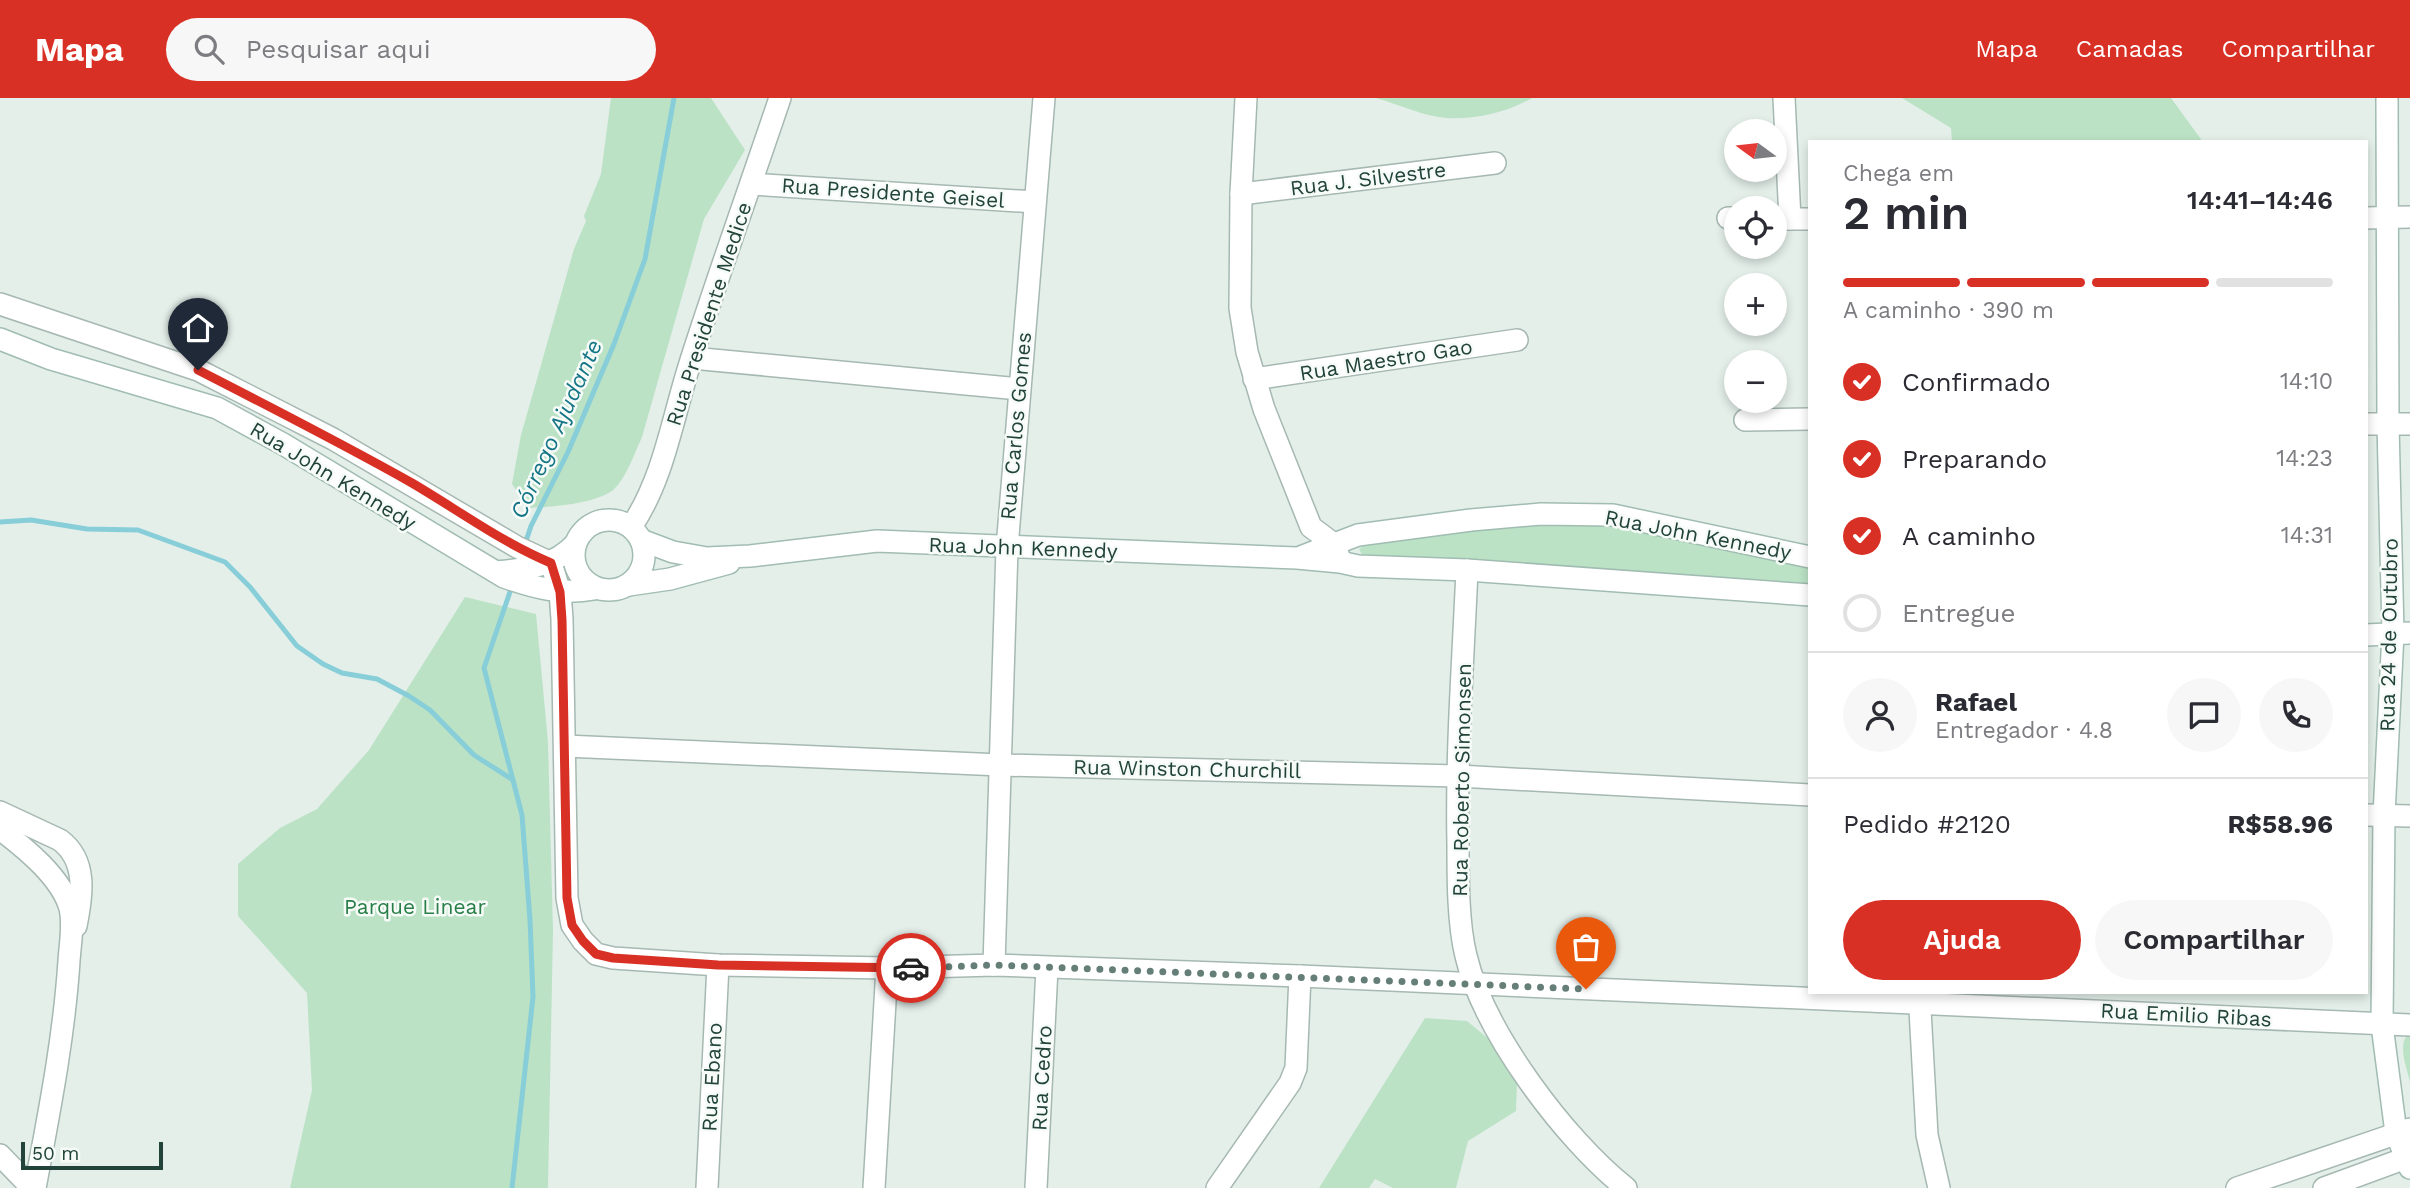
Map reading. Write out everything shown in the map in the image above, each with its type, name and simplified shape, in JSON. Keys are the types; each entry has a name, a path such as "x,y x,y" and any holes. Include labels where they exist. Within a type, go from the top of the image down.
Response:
{"street":[{"name":"Rua Presidente Medice","path":"636,533 780,98"},
{"name":"Rua Carlos Gomes","path":"994,965 1007,548 1044,98"},
{"path":"1246,98 1241,194 1240,308 1244,335 1254,379 1311,527 1338,553"},
{"path":"1784,98 1791,219"},
{"name":"Rua 24 de Outubro","path":"2387,98 2376,218 2401,633 2375,815 2382,1025 2408,1163"},
{"name":"Rua J. Silvestre","path":"1241,194 1495,163"},
{"name":"Rua Presidente Geisel","path":"751,184 1035,202"},
{"path":"2376,218 2410,217"},
{"path":"0,304 198,370 333,439 431,494 480,526 539,573 568,552 589,527 598,522 617,521 636,533 644,559 636,578 629,585 611,591 594,589 584,582 575,564 576,543"},
{"name":"Rua John Kennedy","path":"0,339 51,359 217,408 501,573 539,573 560,592 574,593 594,589"},
{"name":"Rua Maestro Gao","path":"1254,379 1517,340"},
{"path":"692,358 1018,389"},
{"path":"1745,420 1808,419"},
{"path":"2368,424 2410,424"},
{"name":"Rua John Kennedy","path":"636,533 673,552 707,558 750,556 877,541 1297,558 1338,553 1357,535 1541,514 1613,515 1808,557"},
{"path":"480,526 491,535 501,573"},
{"name":"Rua John Kennedy","path":"1338,553 1358,566 1467,570 1808,595"},
{"name":"Rua John Kennedy","path":"629,585 710,570 750,556"},
{"name":"Rua Roberto Simonsen","path":"1467,570 1458,776 1458,880 1465,954 1475,984 1512,1053 1539,1093 1570,1135 1626,1188"},
{"path":"560,592 565,746"},
{"path":"2368,635 2401,633"},
{"name":"Rua Winston Churchill","path":"565,746 1001,765 1458,776 1808,795"},
{"name":"Rua Emilio Ribas","path":"565,746 567,898 572,925 596,954 613,958 718,965 887,968 994,965 1808,994"},
{"path":"0,811 60,840 69,846 75,856 81,874 81,901 69,959"},
{"path":"2375,815 2410,816"},
{"path":"0,829 30,852 63,893 70,908 72,925 66,1005 33,1188"},
{"name":"Rua Ebano","path":"707,1188 718,965"},
{"path":"874,1188 887,968"},
{"name":"Rua Cedro","path":"1036,1188 1047,968"},
{"path":"1217,1188 1290,1083 1296,1068 1300,976"},
{"name":"Rua Emilio Ribas","path":"1817,994 1919,997 2382,1025 2410,1024"},
{"path":"1919,997 1927,1135 1939,1188"},
{"path":"2238,1188 2403,1131"},
{"path":"0,1155 33,1188"},
{"path":"2324,1188 2408,1163"}],"green space":[{"path":"611,98 711,98 745,150 704,219 642,437 622,479 613,490 595,499 528,508 512,484 521,435 574,249 586,221 584,216 601,174"},
{"path":"1376,98 1532,98 1491,114 1446,118"},
{"path":"1902,98 2171,98 2202,140 1952,140 1951,128"},
{"path":"1545,522 1614,523 1808,564 1808,588 1363,557 1359,549 1366,543"},
{"name":"Parque Linear","path":"465,597 536,614 548,742 553,931 548,1188 290,1188 312,1090 307,993 238,916 238,864 280,828 317,809 369,750"},
{"path":"1425,1018 1467,1021 1496,1045 1517,1084 1516,1111 1468,1141 1456,1188 1393,1188 1375,1179 1369,1188 1319,1188"},
{"path":"2410,1032 2410,1082 2403,1049"}],"waterway":[{"name":"Córrego Ajudante","path":"525,544 614,344 645,259 674,98"},
{"path":"0,522 31,520 87,529 138,530 225,562 250,587 297,646 342,673 377,679 409,696 430,710 474,755 513,780"},
{"name":"Córrego Ajudante","path":"512,586 484,668 522,815 530,920 533,997 512,1188"}],"way so far":[{"path":"911,968 994,965 1586,989"}],"route":[{"path":"198,370 333,439 431,494 480,526 551,563 560,592 562,620 567,898 572,925 596,954 613,958 718,965 911,968"}]}
